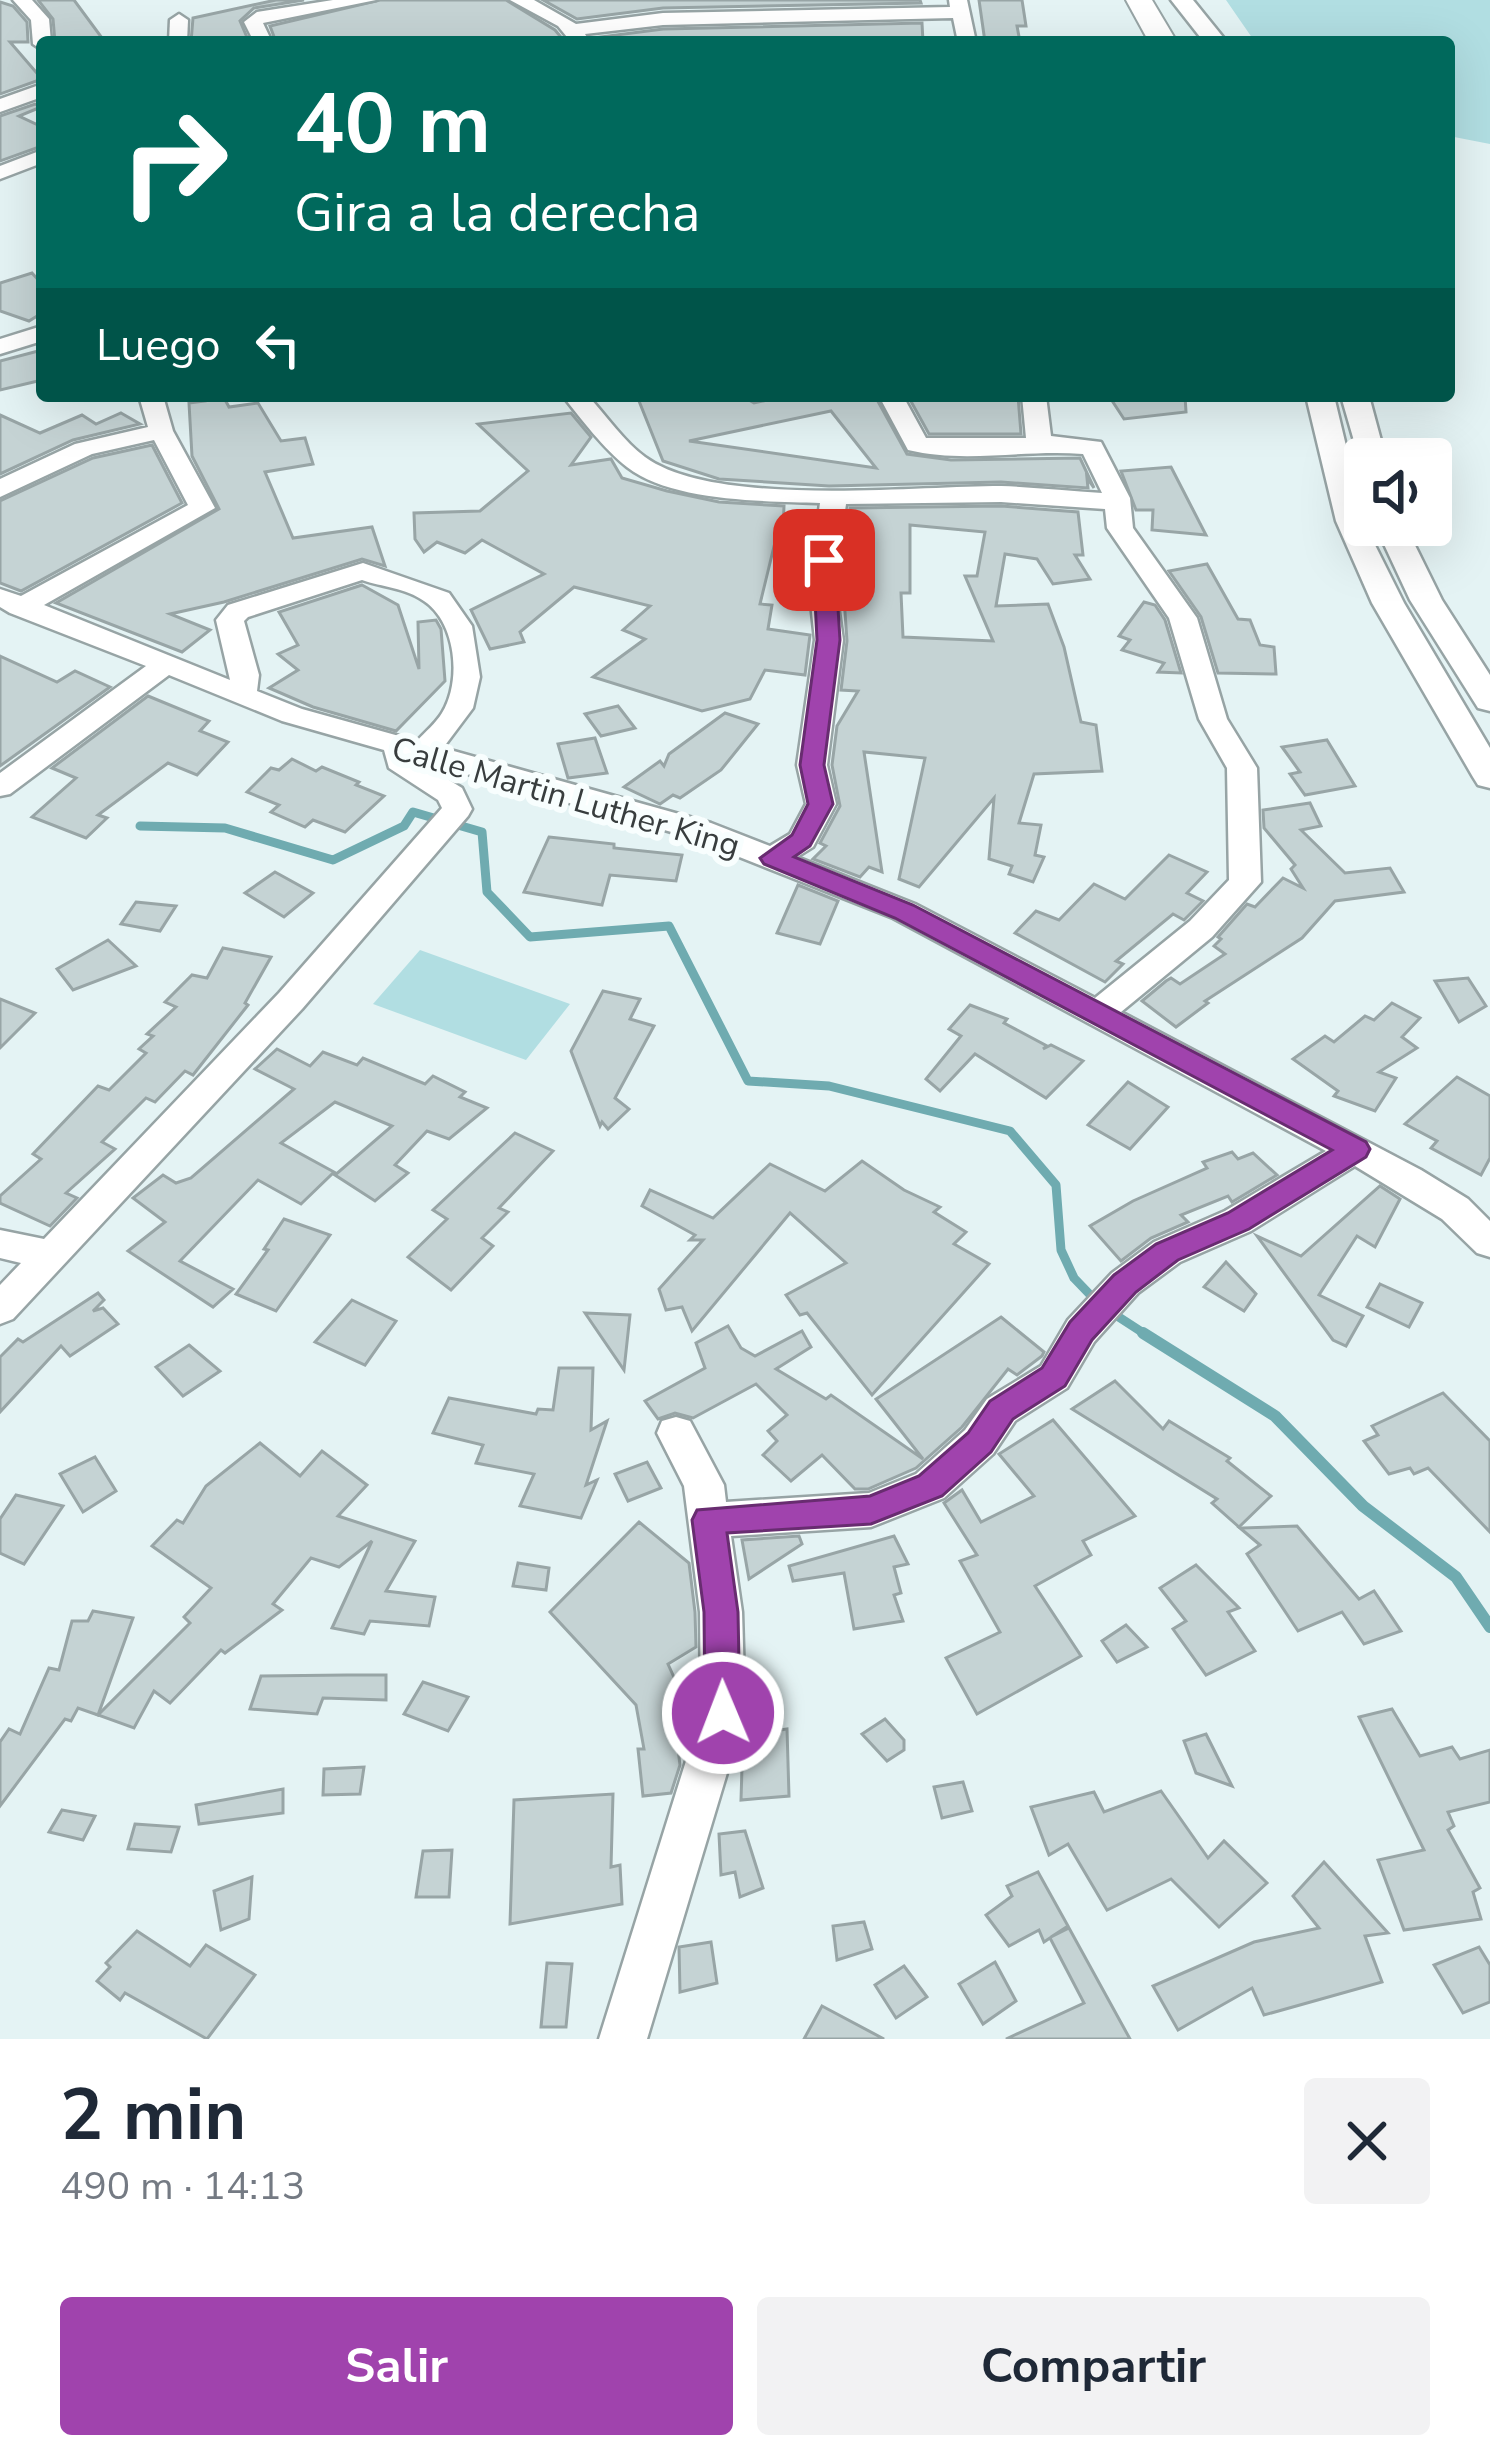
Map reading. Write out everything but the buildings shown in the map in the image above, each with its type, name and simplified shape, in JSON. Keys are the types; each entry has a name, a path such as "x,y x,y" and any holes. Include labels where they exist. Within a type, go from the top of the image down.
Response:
{"highway":[{"path":"1139,0 1159,36"}],"main road":[{"path":"1182,0 1211,36"},
{"path":"1209,0 1236,36"},
{"path":"1321,402 1351,521 1388,603 1490,776"},
{"path":"1357,402 1366,438"},
{"path":"1400,546 1426,600 1490,701"}],"street":[{"path":"22,0 40,19 41,36"},
{"path":"260,36 253,22 257,18 367,0"},
{"path":"519,0 578,36 663,19 959,6 966,36"},
{"path":"663,19 694,0"},
{"path":"715,17 717,36"},
{"path":"178,36 179,20"},
{"path":"0,106 36,92"},
{"path":"0,173 36,158"},
{"path":"10,602 202,508 161,431 153,402"},
{"path":"581,402 636,462 654,473 741,492 903,499 1001,494 1115,502"},
{"path":"894,402 916,445 1092,446 1115,502 1120,528 1184,617 1214,719 1242,768 1245,882 1201,929 1099,1012"},
{"path":"1035,402 1039,443"},
{"path":"0,489 84,449 161,431"},
{"path":"773,858 802,840 821,804 812,765 829,640 822,585 834,496"},
{"path":"0,1309 320,970 457,809 451,796 399,762 459,709 469,653 444,602 428,591 363,571 238,611 230,620 245,675 242,695"},
{"name":"Calle Martin Luther King","path":"10,602 242,695 411,750 700,830 904,911 1356,1149 1455,1209 1490,1244"},
{"path":"0,787 165,665"},
{"path":"709,1520 871,1510 930,1486 979,1442 1001,1410 1054,1377 1090,1320 1125,1283 1167,1252 1238,1221 1356,1149"},
{"path":"0,1244 51,1255"},
{"path":"623,2039 723,1713 721,1612 704,1485 676,1433"}],"shaded area":[{"path":"1226,0 1490,0 1490,144 1455,137 1455,36 1251,36"},
{"path":"420,950 570,1004 526,1060 373,1004"}],"waterway":[{"path":"140,826 225,828 333,860 404,826 413,812 482,832 487,892 530,937 669,926 748,1081 829,1086 1010,1131 1056,1185 1061,1250 1074,1278 1098,1303"},
{"path":"1111,1312 1148,1336"},
{"path":"1143,1333 1275,1416 1363,1506 1456,1577 1490,1627"}],"route":[{"path":"723,1713 721,1612 709,1520 871,1510 930,1486 979,1442 1001,1410 1054,1377 1081,1331 1125,1283 1167,1252 1238,1221 1356,1149 904,911 773,858 802,840 821,804 812,765 829,640 824,560"}]}
